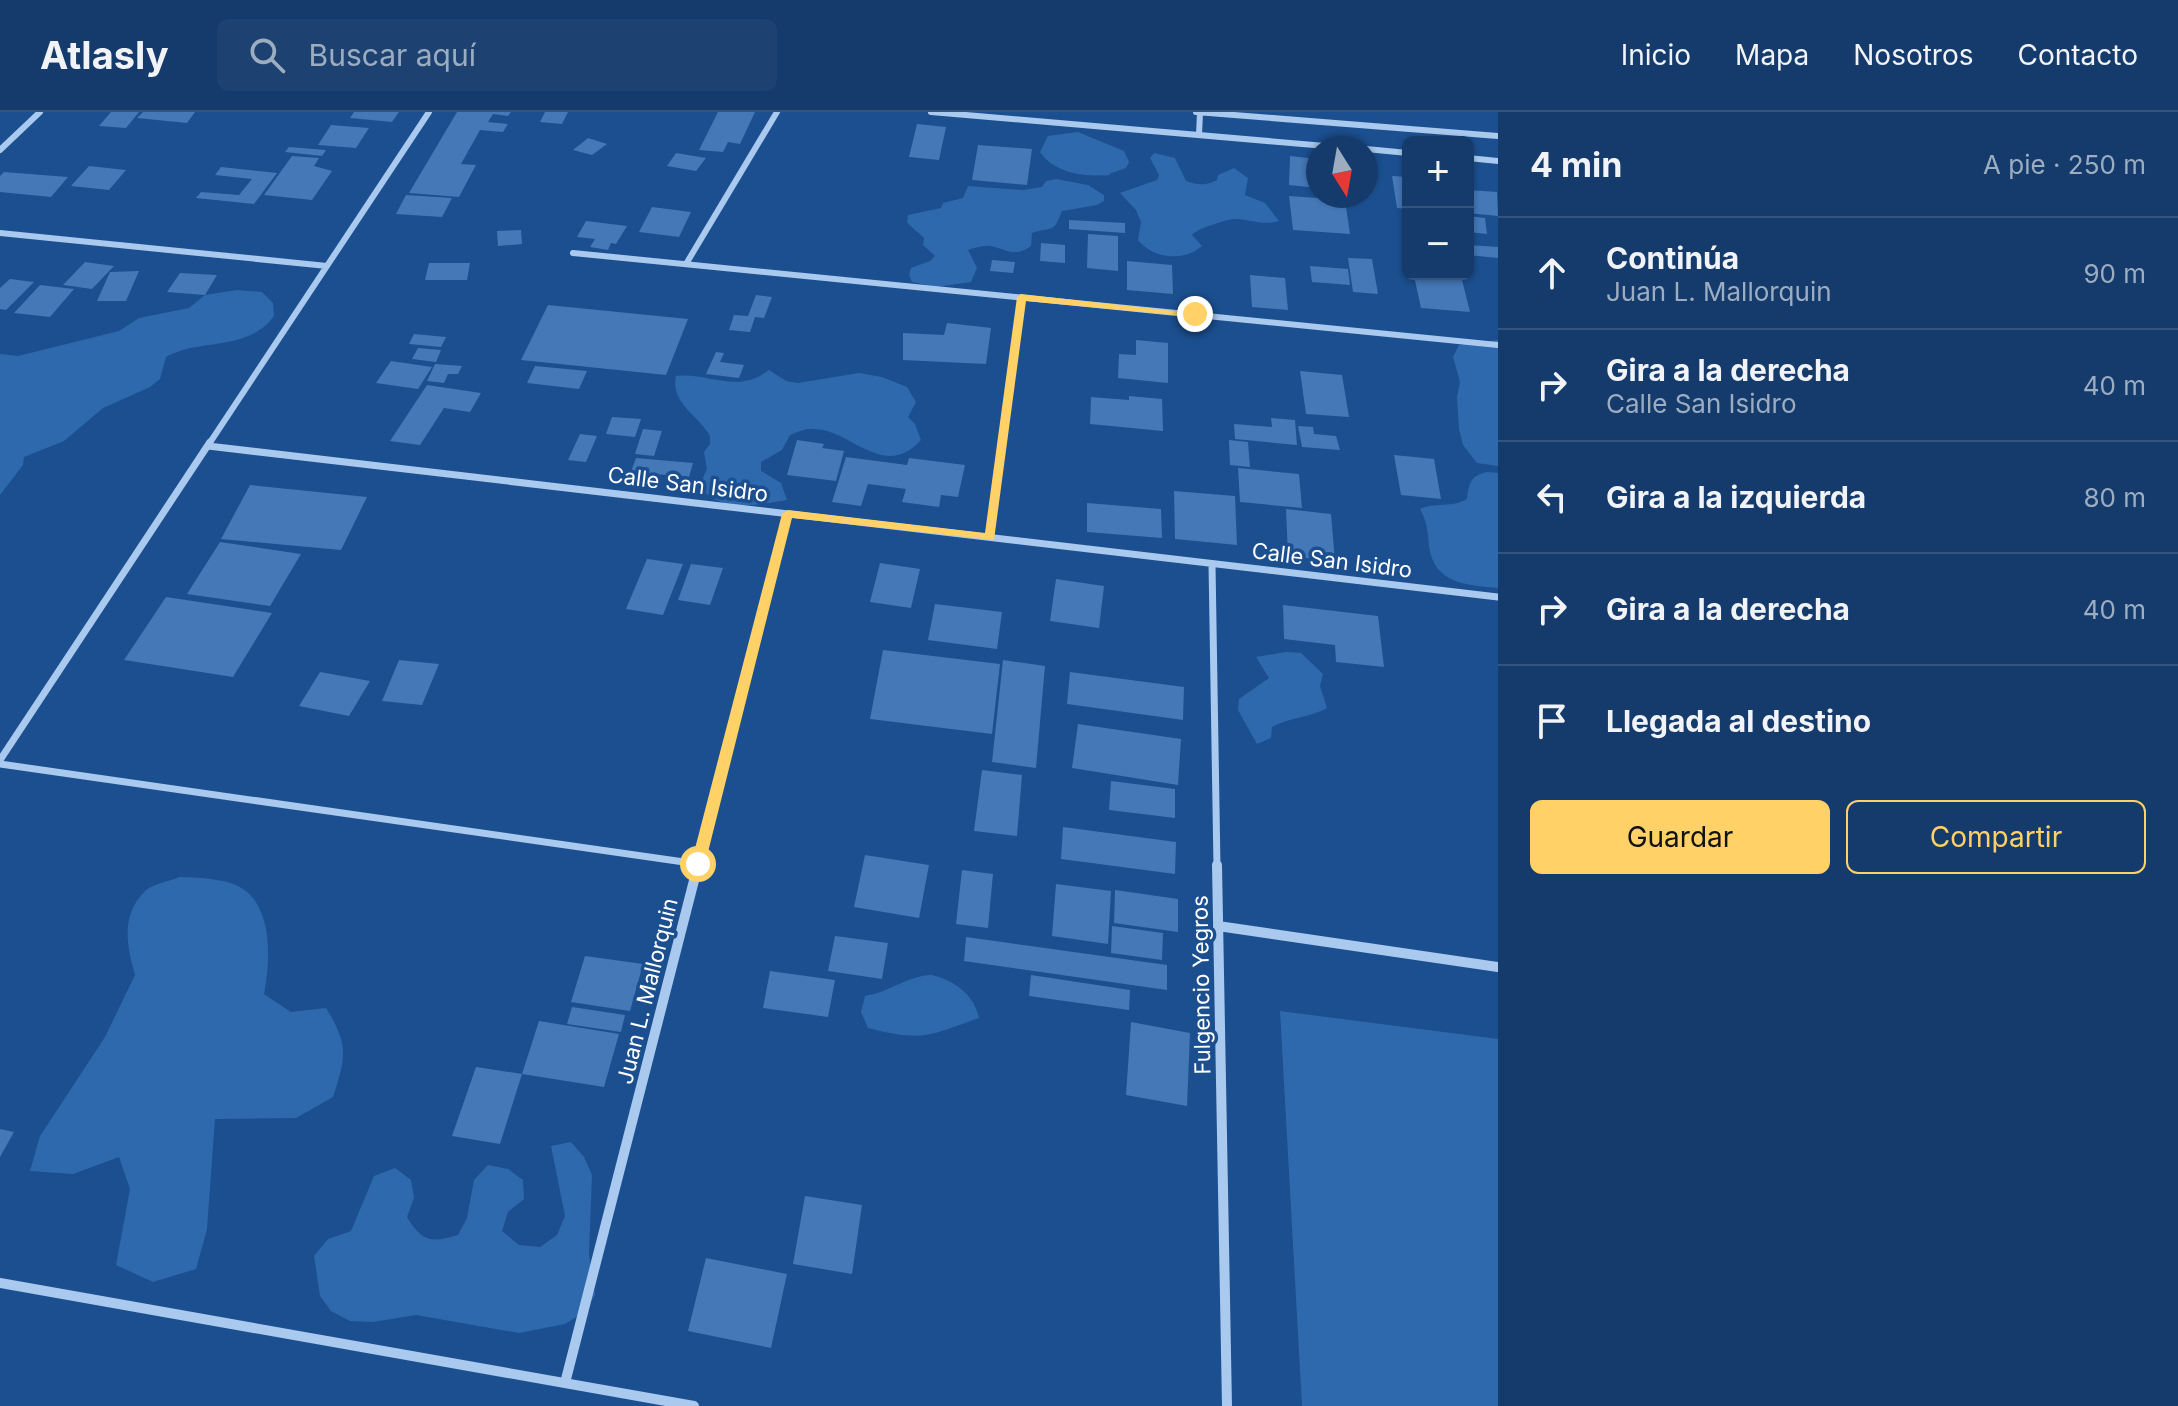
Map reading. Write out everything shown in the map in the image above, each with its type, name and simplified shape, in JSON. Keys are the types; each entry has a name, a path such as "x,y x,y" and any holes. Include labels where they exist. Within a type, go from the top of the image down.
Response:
{"street":[{"path":"0,150 40,112"},
{"path":"429,112 0,762 698,864"},
{"path":"686,264 777,112"},
{"path":"931,112 1306,144"},
{"path":"1199,135 1199,112 1498,136"},
{"path":"1378,150 1402,152"},
{"path":"1474,159 1498,161"},
{"path":"0,233 327,266"},
{"path":"573,253 1498,345"},
{"path":"990,537 1021,297"},
{"name":"Calle San Isidro","path":"208,446 1498,597"},
{"name":"Juan L. Mallorquin","path":"565,1383 788,514"},
{"name":"Fulgencio Yegros","path":"1212,564 1227,1406"},
{"path":"1218,926 1498,967"},
{"path":"0,1283 694,1406"}],"shaded area":[{"path":"1078,132 1124,151 1129,162 1126,168 1111,175 1082,174 1054,165 1040,152 1048,136"},
{"path":"1154,153 1175,158 1186,181 1194,183 1213,182 1218,175 1234,168 1248,178 1245,195 1265,203 1279,221 1230,220 1192,235 1202,246 1195,251 1169,256 1152,251 1138,240 1141,222 1136,210 1120,193 1157,180 1159,175 1150,158"},
{"path":"1056,179 1088,185 1104,195 1104,201 1062,211 1054,226 1032,233 1031,246 1020,251 1010,252 987,246 968,250 977,268 971,282 936,287 912,282 909,275 911,268 935,256 923,245 924,238 907,222 908,215 941,208 943,203 963,198 968,186 1023,190 1042,187 1046,181"},
{"path":"237,290 262,292 273,303 274,316 251,335 179,351 166,357 160,379 150,387 103,408 64,441 24,457 23,465 0,495 0,354 18,356 119,331 139,318 189,308 205,295"},
{"path":"1498,340 1498,466 1477,463 1463,445 1457,397 1460,382 1453,357 1459,345"},
{"path":"769,370 786,381 798,383 859,373 882,377 907,387 916,402 908,417 915,424 921,440 894,456 881,455 828,431 802,430 790,435 782,450 761,462 761,471 781,483 787,500 740,505 717,500 699,486 707,469 704,452 710,444 710,436 681,402 675,386 676,376 734,382 746,381"},
{"path":"1487,472 1498,473 1498,588 1454,580 1438,568 1432,559 1426,523 1420,509 1467,499 1471,481"},
{"path":"1301,653 1323,674 1320,686 1327,708 1272,727 1271,738 1257,744 1238,710 1239,699 1269,678 1256,657"},
{"path":"180,877 233,884 241,887 255,901 268,940 264,994 291,1012 326,1008 339,1032 343,1061 333,1097 296,1118 215,1119 207,1229 196,1269 153,1282 116,1265 130,1189 119,1157 73,1174 30,1171 40,1136 105,1037 135,975 128,932 137,901 148,889"},
{"path":"931,975 948,980 962,989 973,1002 979,1018 914,1036 868,1028 861,1012 865,996"},
{"path":"1280,1011 1498,1039 1498,1406 1302,1406"},
{"path":"571,1142 584,1157 592,1175 589,1254 595,1295 583,1313 565,1324 519,1333 416,1315 373,1322 350,1321 331,1311 320,1296 314,1256 328,1239 351,1231 374,1176 395,1168 411,1180 414,1198 407,1217 423,1236 441,1239 458,1235 467,1218 474,1180 488,1165 508,1169 523,1180 524,1199 508,1212 502,1231 519,1245 540,1247 557,1235 565,1216 551,1146"}],"building":[{"path":"111,112 139,112 126,128 99,126"},
{"path":"143,112 195,112 187,123 137,118"},
{"path":"354,112 399,112 392,122 350,118"},
{"path":"457,112 511,112 508,116 493,114 488,122 508,124 503,132 480,130 461,164 476,165 459,197 409,193"},
{"path":"545,112 568,112 562,124 540,122"},
{"path":"718,112 755,112 740,144 728,142 723,152 699,150"},
{"path":"917,124 946,127 939,160 909,157"},
{"path":"331,125 369,128 356,148 318,145"},
{"path":"588,138 607,144 592,155 573,150"},
{"path":"978,145 1032,149 1027,185 972,180"},
{"path":"289,147 326,150 322,156 285,152"},
{"path":"676,153 706,158 696,171 667,166"},
{"path":"292,156 319,158 314,166 332,171 312,200 264,195"},
{"path":"1290,156 1306,158 1306,187 1289,185"},
{"path":"89,166 126,170 109,190 71,186"},
{"path":"221,167 277,173 254,204 196,198 201,192 239,195 252,179 215,175"},
{"path":"4,172 68,177 51,197 0,192 0,176"},
{"path":"1392,176 1402,177 1402,208 1397,208"},
{"path":"1474,190 1497,192 1498,216 1474,214"},
{"path":"406,195 452,198 442,217 396,214"},
{"path":"1289,196 1306,197 1306,208 1346,208 1350,234 1293,230"},
{"path":"652,207 691,212 679,237 639,232"},
{"path":"1474,217 1485,218 1487,234 1474,233"},
{"path":"1069,220 1125,223 1125,233 1069,229"},
{"path":"586,221 627,226 616,244 611,243 608,250 590,247 595,239 577,237"},
{"path":"521,230 522,244 498,246 497,231"},
{"path":"1088,234 1118,236 1118,271 1087,268"},
{"path":"1041,243 1065,245 1065,263 1040,261"},
{"path":"1474,245 1498,247 1498,258 1474,256"},
{"path":"1348,258 1372,259 1378,294 1353,292"},
{"path":"992,260 1015,262 1013,273 990,271"},
{"path":"1127,261 1172,265 1173,294 1127,290"},
{"path":"85,262 114,266 92,289 63,285"},
{"path":"429,263 470,263 467,280 425,280"},
{"path":"1310,266 1348,269 1350,285 1312,282"},
{"path":"139,271 126,301 97,301 110,272"},
{"path":"180,273 217,275 205,295 167,292"},
{"path":"1250,275 1285,278 1288,310 1252,307"},
{"path":"10,279 34,282 6,310 0,309 0,288"},
{"path":"1415,280 1462,280 1470,312 1421,308"},
{"path":"40,285 74,289 50,317 14,313"},
{"path":"756,295 772,297 764,318 755,317 750,332 729,330 734,315 748,316"},
{"path":"548,305 688,319 666,375 521,360"},
{"path":"947,323 991,328 986,364 903,360 903,333 944,335"},
{"path":"414,334 446,337 441,347 409,344"},
{"path":"1136,340 1168,343 1168,383 1118,378 1119,354 1136,355"},
{"path":"418,348 441,350 436,362 412,359"},
{"path":"716,352 724,353 720,362 744,365 739,378 706,374"},
{"path":"391,361 432,367 418,389 376,383"},
{"path":"435,364 462,366 458,374 448,374 444,383 427,381"},
{"path":"535,366 587,371 579,389 527,383"},
{"path":"1300,371 1342,375 1349,417 1306,414"},
{"path":"427,385 481,393 470,412 444,408 420,445 390,441"},
{"path":"1129,396 1162,399 1163,431 1090,424 1091,397 1129,400"},
{"path":"612,417 641,419 635,437 606,434"},
{"path":"1271,418 1295,420 1297,445 1235,439 1234,424 1272,427"},
{"path":"1298,426 1313,427 1314,434 1336,436 1340,450 1302,447"},
{"path":"643,429 662,431 654,456 635,454"},
{"path":"580,434 597,436 586,462 568,460"},
{"path":"797,440 844,451 836,481 787,475"},
{"path":"1229,440 1248,442 1250,467 1230,465"},
{"path":"1394,455 1434,459 1441,499 1401,495"},
{"path":"846,457 907,465 909,458 965,465 958,497 941,495 939,507 902,502 906,489 868,484 861,506 832,502"},
{"path":"636,458 693,463 689,477 631,472"},
{"path":"1238,468 1299,474 1302,508 1240,502"},
{"path":"250,485 367,497 341,550 221,539"},
{"path":"1174,491 1235,496 1237,545 1175,539"},
{"path":"1087,503 1161,509 1162,538 1087,532"},
{"path":"1286,509 1331,514 1335,561 1288,556"},
{"path":"220,542 301,554 270,606 187,594"},
{"path":"647,559 683,564 663,615 626,609"},
{"path":"880,563 920,569 911,608 870,602"},
{"path":"691,564 723,568 710,605 678,600"},
{"path":"1056,579 1104,586 1099,628 1050,621"},
{"path":"166,597 272,613 233,677 124,660"},
{"path":"935,604 1002,612 997,649 928,640"},
{"path":"1283,605 1378,616 1384,667 1336,662 1335,645 1284,639"},
{"path":"883,650 1000,664 992,734 870,719"},
{"path":"399,660 439,664 422,705 382,701"},
{"path":"1003,660 1045,666 1036,768 992,762"},
{"path":"320,672 370,681 349,716 299,706"},
{"path":"1070,672 1184,687 1183,720 1067,704"},
{"path":"1078,724 1181,739 1178,785 1072,768"},
{"path":"982,770 1022,775 1017,836 974,831"},
{"path":"1111,781 1175,789 1175,818 1109,810"},
{"path":"1063,827 1176,842 1175,874 1061,859"},
{"path":"865,855 929,865 919,918 854,907"},
{"path":"962,870 993,874 988,928 956,924"},
{"path":"1056,884 1111,891 1108,944 1052,936"},
{"path":"1115,890 1178,899 1178,932 1114,923"},
{"path":"1112,926 1163,933 1162,960 1111,953"},
{"path":"835,936 888,943 882,979 828,971"},
{"path":"966,937 1167,965 1167,990 964,961"},
{"path":"585,956 643,964 630,1011 571,1002"},
{"path":"770,971 835,980 828,1017 763,1008"},
{"path":"1031,975 1130,990 1129,1010 1029,996"},
{"path":"572,1007 625,1015 621,1032 567,1024"},
{"path":"539,1021 619,1034 604,1087 522,1074"},
{"path":"1131,1022 1190,1033 1187,1106 1126,1095"},
{"path":"476,1067 522,1074 500,1144 452,1136"},
{"path":"0,1129 14,1132 0,1157"},
{"path":"805,1196 862,1205 852,1274 793,1264"},
{"path":"706,1258 787,1274 771,1348 688,1331"}],"route":[{"path":"698,864 788,514 990,537 1021,297 1195,314"}]}
